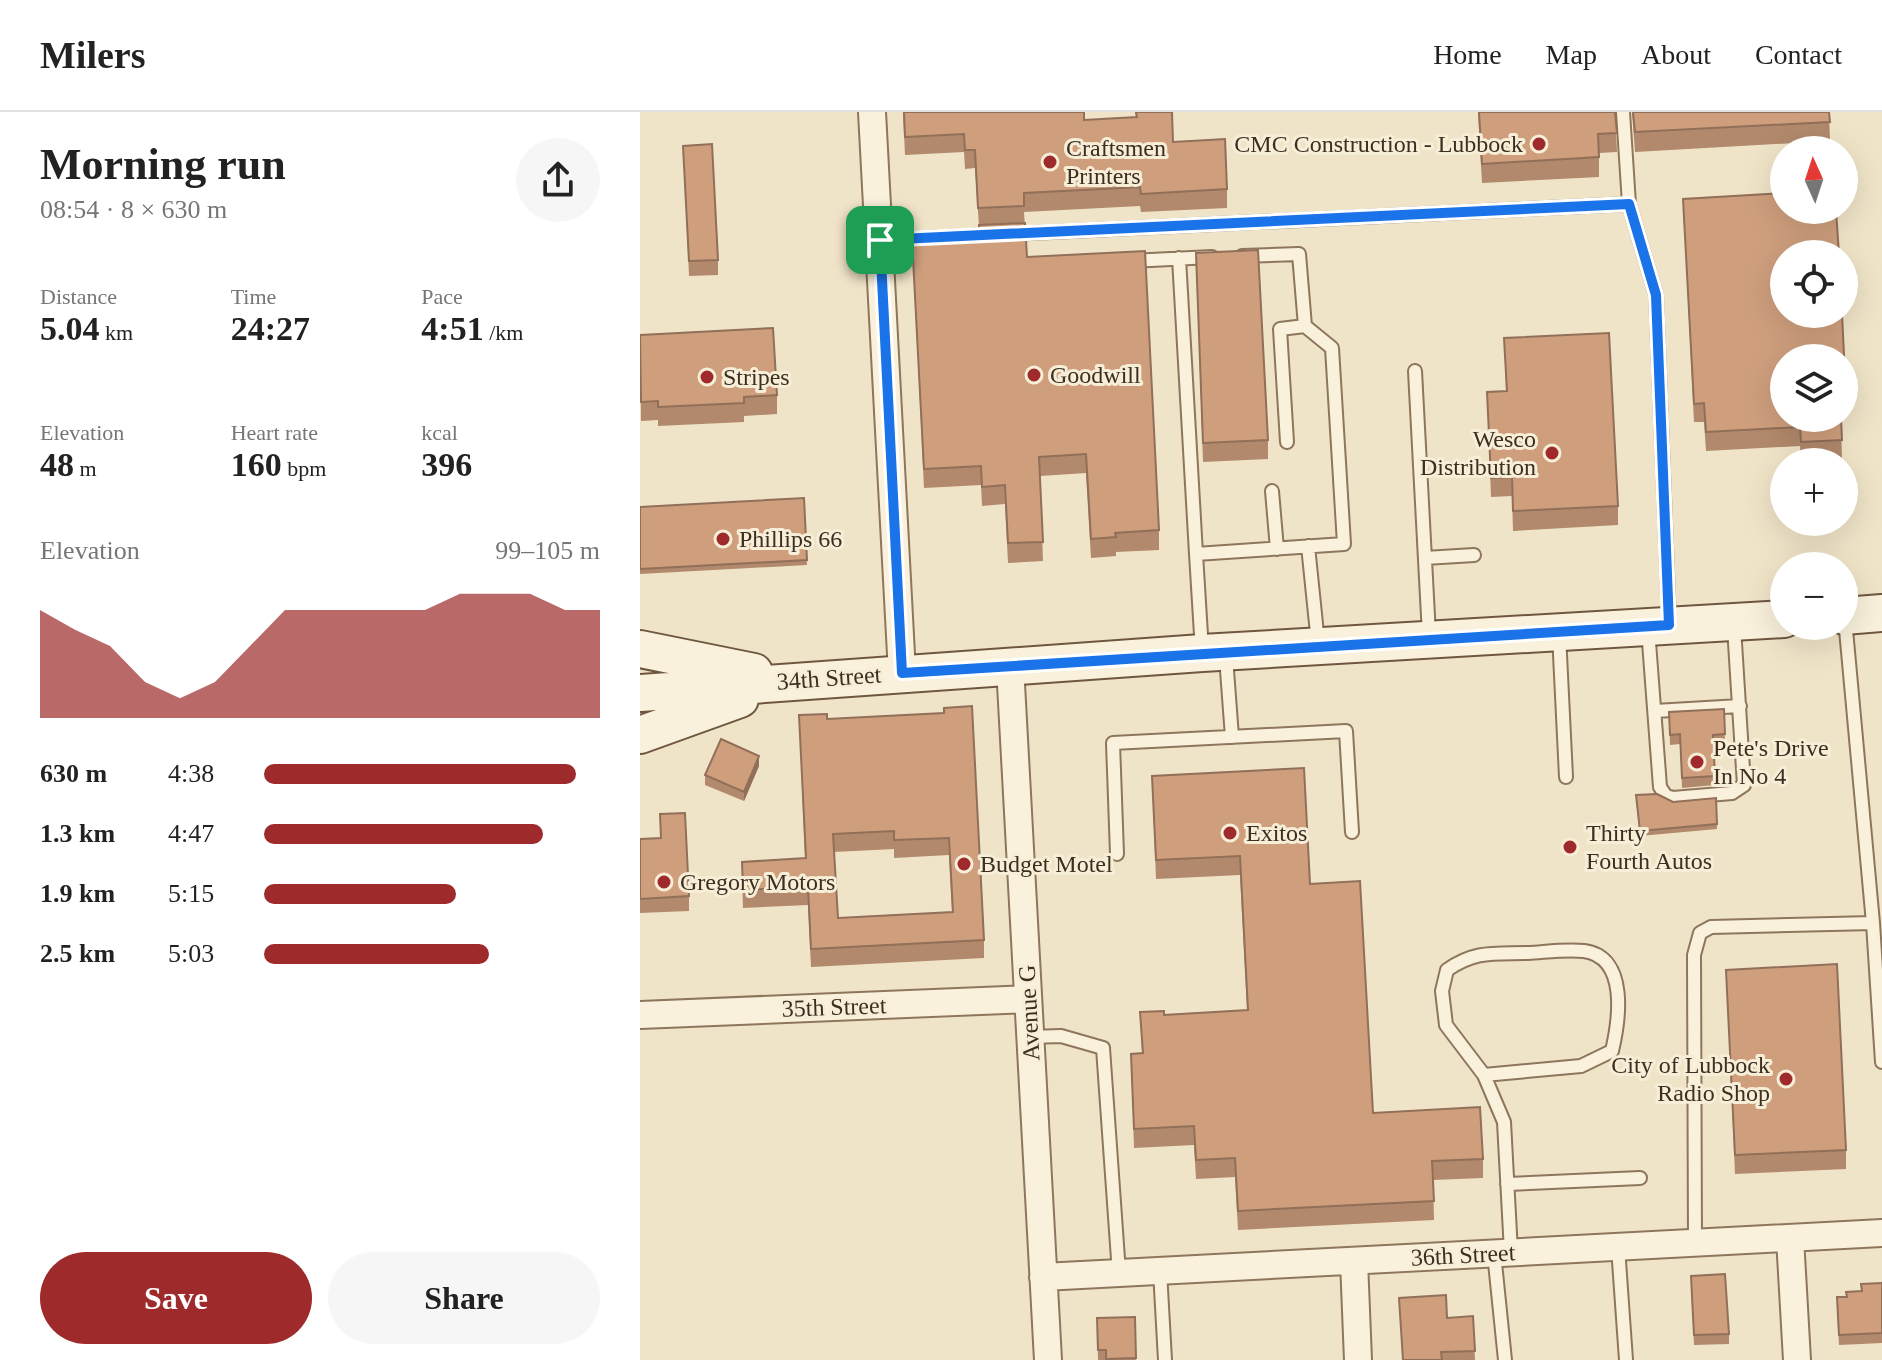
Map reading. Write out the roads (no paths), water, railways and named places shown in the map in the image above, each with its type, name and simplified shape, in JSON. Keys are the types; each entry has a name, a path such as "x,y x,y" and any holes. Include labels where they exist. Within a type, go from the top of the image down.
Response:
{"main road":[{"path":"1858,615 1882,613"},
{"name":"34th Street","path":"640,693 1214,652 1770,620"},
{"path":"640,649 794,681"},
{"path":"640,735 794,681"}],"street":[{"path":"872,112 902,673"},
{"name":"Avenue G","path":"1010,666 1048,1360"},
{"name":"35th Street","path":"640,1015 1028,999"},
{"name":"36th Street","path":"1043,1277 1882,1233"},
{"path":"1790,1238 1797,1360"},
{"path":"1354,1261 1358,1360"}],"lane":[{"path":"1623,112 1629,204 1656,295 1659,625 1655,711 1660,787 1666,796 1732,793 1744,785 1733,621"},
{"path":"880,240 1629,204"},
{"path":"1119,262 1299,254 1305,326"},
{"path":"1179,258 1196,554 1232,737"},
{"path":"1196,554 1344,544 1332,348 1305,326 1280,329 1287,442"},
{"path":"1415,371 1429,639"},
{"path":"1272,491 1277,549"},
{"path":"1308,546 1319,646"},
{"path":"1425,558 1474,555"},
{"path":"1558,631 1566,777"},
{"path":"1846,640 1873,923 1882,1062"},
{"path":"1655,711 1740,706"},
{"path":"1117,854 1113,743 1346,731 1352,832"},
{"path":"1695,1243 1694,955 1700,933 1711,927 1873,923"},
{"path":"1484,1075 1581,1066 1612,1051 1620,1016 1619,988 1604,962 1587,951 1469,955 1447,970 1442,991 1446,1025 1484,1075 1504,1122 1507,1184 1502,1253 1505,1360"},
{"path":"1030,1037 1061,1036 1103,1048 1119,1273"},
{"path":"1507,1184 1640,1178"},
{"path":"1618,1247 1626,1360"},
{"path":"1160,1271 1165,1360"}],"place":[{"name":"CMC Construction - Lubbock","path":"1539,144"},
{"name":"Craftsmen Printers","path":"1050,162"},
{"name":"Goodwill","path":"1034,375"},
{"name":"Stripes","path":"707,377"},
{"name":"Wesco Distribution","path":"1552,453"},
{"name":"Phillips 66","path":"723,539"},
{"name":"Pete's Drive In No 4","path":"1697,762"},
{"name":"Exitos","path":"1230,833"},
{"name":"Thirty Fourth Autos","path":"1570,847"},
{"name":"Budget Motel","path":"964,864"},
{"name":"Gregory Motors","path":"664,882"},
{"name":"City of Lubbock Radio Shop","path":"1786,1079"}]}
